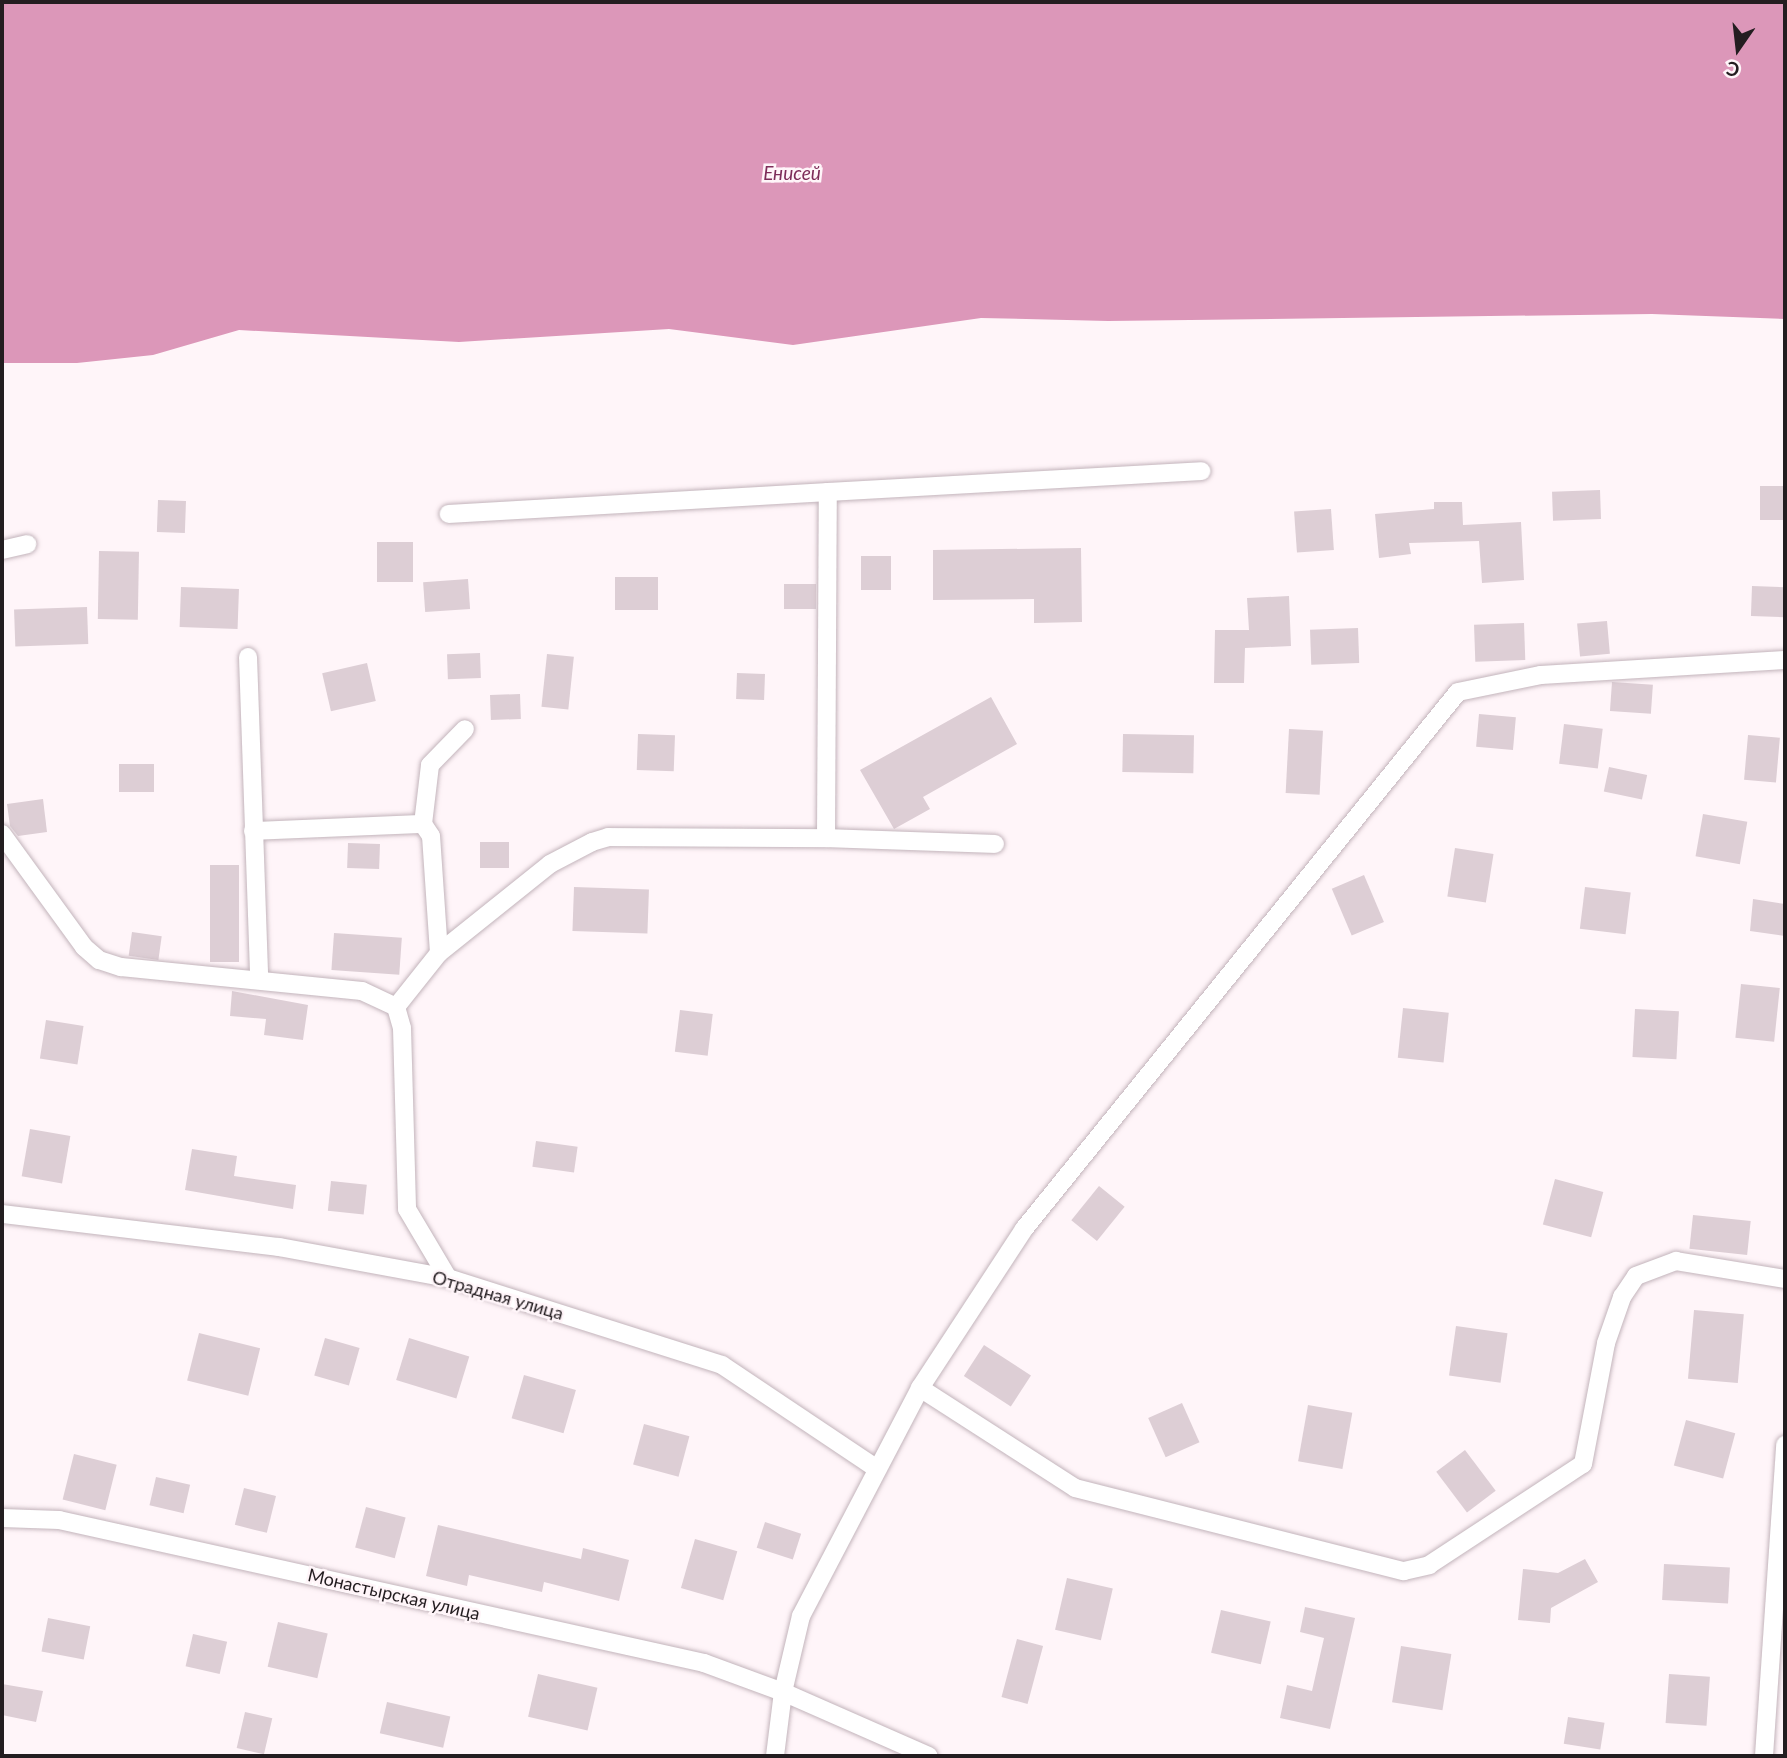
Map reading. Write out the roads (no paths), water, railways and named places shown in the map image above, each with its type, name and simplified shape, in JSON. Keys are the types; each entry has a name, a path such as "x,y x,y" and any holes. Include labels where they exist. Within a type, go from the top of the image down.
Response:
{"street":[{"path":"449,514 1201,471"},
{"path":"826,838 828,492"},
{"path":"2,550 27,544"},
{"path":"248,657 259,980"},
{"path":"775,1756 783,1692 801,1616 920,1388 1024,1229 1458,692 1541,675 1785,660"},
{"path":"439,953 431,836 424,824 430,765 465,729"},
{"path":"253,831 424,824"},
{"path":"396,1007 439,953 550,864 608,837 826,838 995,844"},
{"path":"7,842 99,960 121,967 362,991 396,1007 402,1028 407,1209 448,1278"},
{"name":"Отрадная улица","path":"2,1214 279,1247 448,1278 722,1365 876,1468"},
{"path":"920,1388 1075,1488 1404,1571 1429,1565 1583,1464 1605,1343 1622,1297 1636,1276 1676,1261 1785,1279"},
{"path":"1764,1756 1785,1446"},
{"name":"Монастырская улица","path":"2,1518 59,1520 704,1663 783,1692 929,1756"}],"water":[{"name":"Енисей","path":"2,2 1785,2 1785,319 1652,314 1108,321 981,318 793,345 669,329 459,342 239,330 153,355 77,363 2,363"}]}
